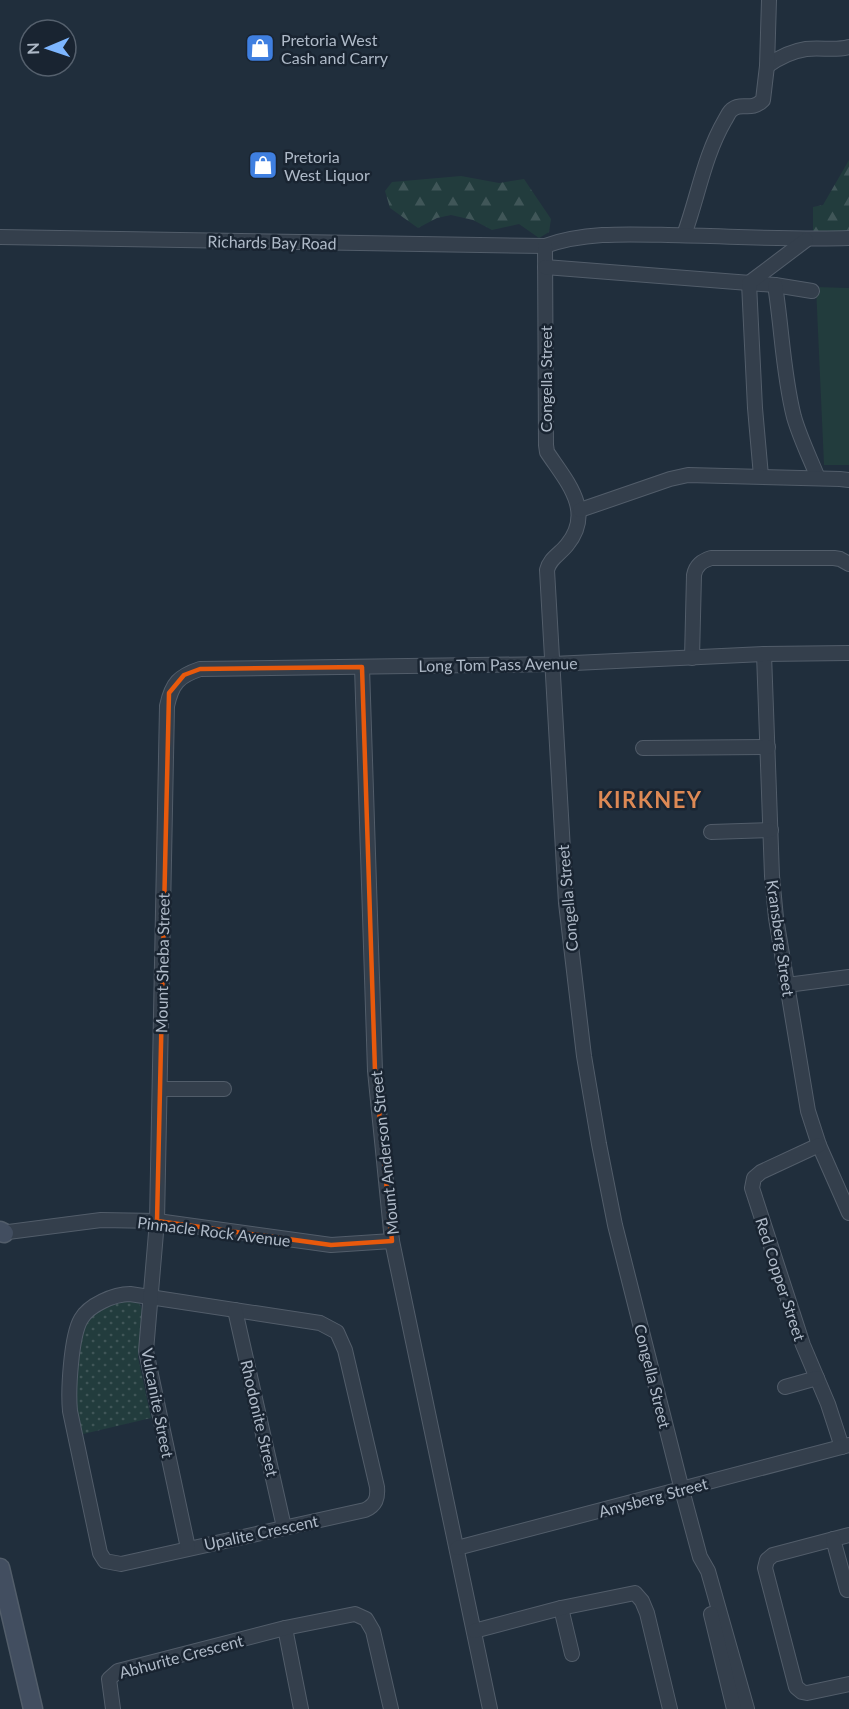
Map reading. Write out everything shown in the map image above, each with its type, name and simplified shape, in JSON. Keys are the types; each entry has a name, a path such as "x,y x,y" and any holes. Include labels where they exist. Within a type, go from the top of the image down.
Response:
{"main road":[{"path":"0,1568 33,1709"},
{"path":"0,1601 24,1709"}],"street":[{"path":"684,235 708,152 731,110 738,107 755,106 763,100 767,66 769,0"},
{"path":"767,66 798,51 849,47"},
{"name":"Richards Bay Road","path":"0,237 545,246 560,241 616,234 806,240 849,238"},
{"path":"749,283 806,240"},
{"name":"Congella Street","path":"545,246 546,445 547,452 575,495 580,510 571,539 567,546 549,562 547,570 566,903 584,1056 615,1225 700,1557 701,1576 734,1709"},
{"path":"545,267 775,285 812,291"},
{"path":"749,283 761,476"},
{"path":"775,285 782,321 784,362 795,419 818,478"},
{"path":"580,510 688,475 849,480"},
{"path":"692,658 694,575 697,566 705,560 711,558 834,558 849,564"},
{"name":"Long Tom Pass Avenue","path":"166,706 169,693 174,685 184,675 200,669 553,664 764,654 849,653"},
{"name":"Kransberg Street","path":"764,654 776,918 808,1112 819,1144 849,1213"},
{"name":"Mount Anderson Street","path":"362,667 375,1071 392,1241 490,1709"},
{"name":"Mount Sheba Street","path":"157,1221 166,706"},
{"path":"643,748 768,747"},
{"path":"711,832 771,830"},
{"path":"787,986 849,977"},
{"path":"160,1089 224,1089"},
{"name":"Red Copper Street","path":"819,1144 761,1172 754,1178 752,1188 803,1345 845,1446"},
{"name":"Pinnacle Rock Avenue","path":"1,1232 101,1220 157,1221 331,1245 392,1241"},
{"name":"Vulcanite Street","path":"157,1221 146,1340 147,1362 188,1548"},
{"name":"Upalite Crescent","path":"120,1295 151,1296 235,1310 320,1323 331,1328 340,1336 348,1361 377,1487 377,1498 373,1505 365,1510 121,1564 112,1564 102,1557 68,1399 74,1338 79,1321 105,1301 120,1295"},
{"name":"Rhodonite Street","path":"235,1310 284,1527"},
{"path":"785,1387 817,1378"},
{"name":"Anysberg Street","path":"457,1548 845,1446"},
{"path":"849,1535 772,1555 767,1560 765,1568 796,1687 807,1693 849,1684"},
{"path":"833,1539 847,1590"},
{"name":"Congella Street","path":"700,1557 708,1571 747,1709"},
{"path":"474,1631 628,1593 638,1595 647,1612 670,1709"},
{"path":"561,1608 572,1654"},
{"name":"Abhurite Crescent","path":"113,1709 109,1679 118,1671 349,1614 356,1614 366,1619 373,1631 391,1709"},
{"path":"285,1628 301,1709"}],"highlighted area":[{"path":"362,667 375,1071 392,1241 331,1245 157,1221 169,693 184,675 200,669"}],"green space":[{"path":"849,160 849,231 813,231 813,207 823,205"},
{"path":"461,176 499,183 524,179 551,219 549,232 539,238 519,224 492,230 473,220 451,215 437,218 418,228 390,208 385,191 392,182"},
{"path":"816,287 849,288 849,465 824,465"},
{"path":"131,1298 139,1302 142,1310 138,1357 151,1418 79,1435 73,1393 75,1356 86,1317 107,1304"}],"place":[{"name":"Pretoria West Cash and Carry","path":"260,48"},
{"name":"Pretoria West Liquor","path":"263,165"}],"district":[{"name":"KIRKNEY","path":"650,799"}]}
